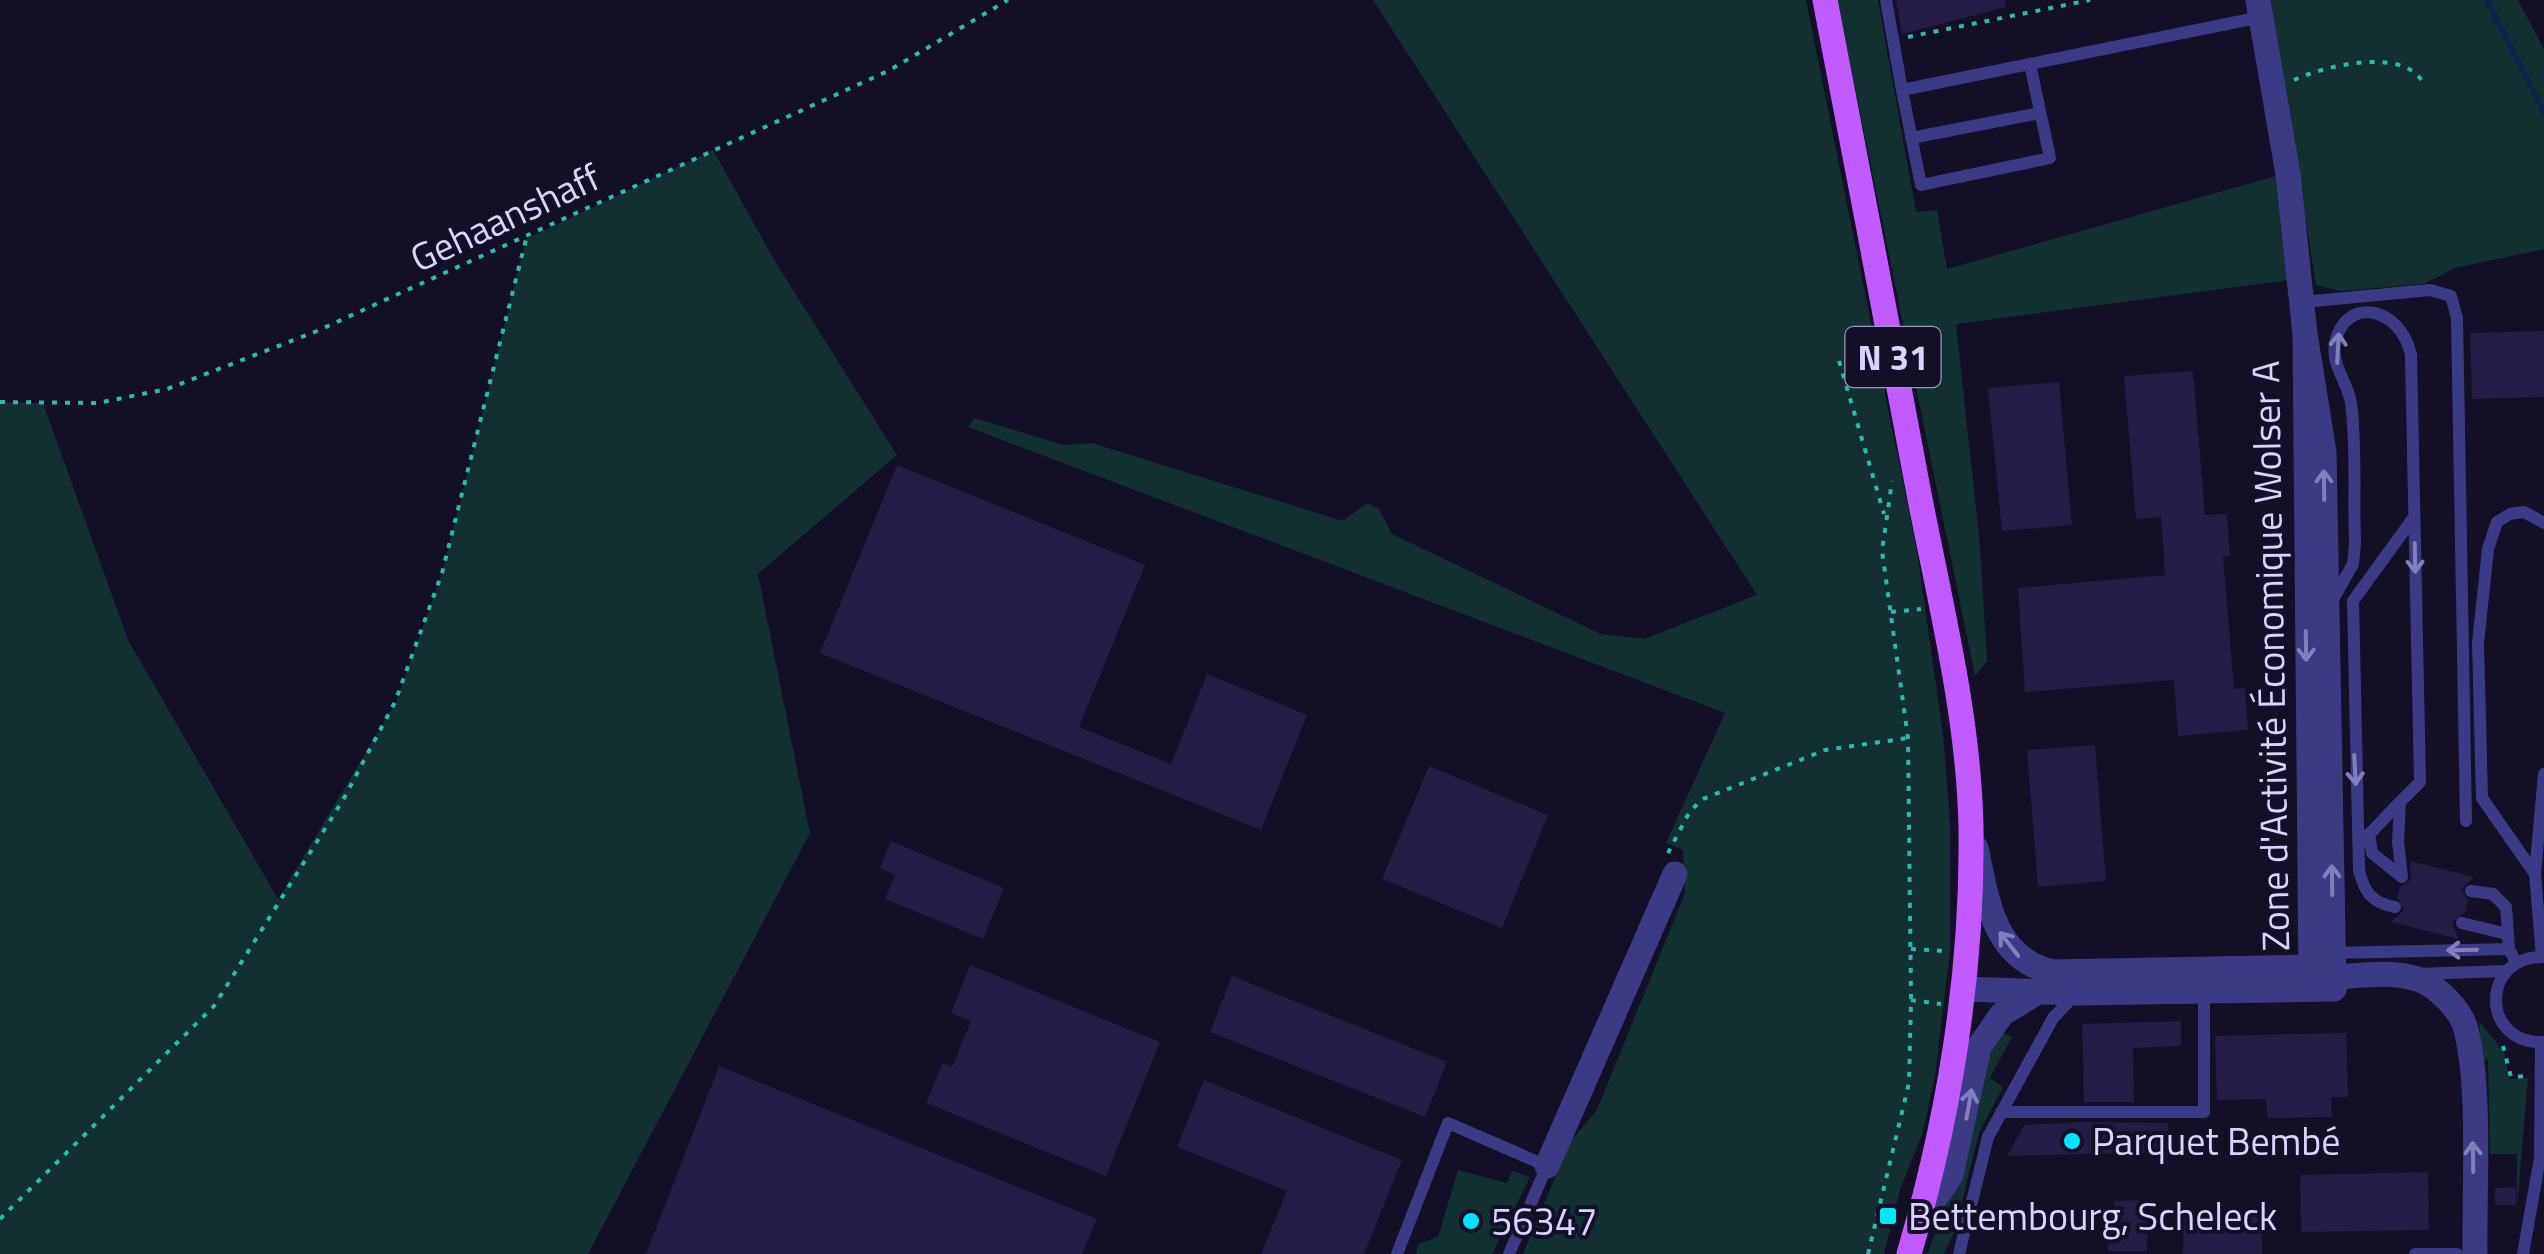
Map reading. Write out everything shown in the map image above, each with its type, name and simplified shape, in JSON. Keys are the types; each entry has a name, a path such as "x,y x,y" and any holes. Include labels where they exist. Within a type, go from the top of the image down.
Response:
{"main road":[{"name":"N 31","path":"1825,0 1960,714 1971,824 1944,1125 1910,1254"}],"street":[{"name":"Zone d'Activité Économique Wolser A","path":"2260,8 2324,452 2306,541 2309,706 2322,969"},
{"name":"Zone d'Activité Économique Wolser A","path":"2306,541 2326,614 2309,706"},
{"path":"1959,991 2334,989 2322,969 2052,972 2036,968 2010,948 1992,920 1971,824"},
{"path":"1547,1166 1674,874"},
{"name":"Zone d'Activité Économique Wolser A","path":"1959,991 2322,969 2401,974"},
{"path":"2401,974 2426,982 2454,1007 2466,1026 2471,1060 2475,1254"},
{"path":"1918,1224 1951,1175 1979,1048 2002,1014 2038,992"}],"lane":[{"path":"1886,0 1921,185 2050,158 2030,64"},
{"path":"1902,90 2030,64 2260,8"},
{"path":"1912,138 2040,112"},
{"path":"2303,302 2430,290 2451,296 2457,318 2466,820"},
{"path":"2326,614 2353,564 2354,543 2350,400 2334,348 2338,332 2365,313 2382,314 2398,322 2407,336 2420,782 2358,845"},
{"path":"2534,874 2482,798 2478,643 2488,549 2497,522 2524,512 2544,523"},
{"path":"2395,907 2382,905 2364,891 2358,845 2353,601 2414,517"},
{"path":"2401,974 2543,957 2534,874 2544,774"},
{"path":"2369,834 2372,853 2402,877 2398,842 2400,802"},
{"path":"2470,890 2492,894 2506,907 2510,961 2494,993 2498,1018 2516,1037 2542,1042 2540,1158 2523,1254"},
{"path":"2462,923 2508,934"},
{"path":"2322,969 2510,961"},
{"path":"2002,1112 2204,1112 2204,991"},
{"path":"1959,1254 1988,1137 2053,1018 2077,993"},
{"path":"1397,1254 1448,1123 1547,1166 1509,1254"},
{"path":"2415,1254 2456,1254"}],"path":[{"name":"Gehaanshaff","path":"0,402 98,403 167,388 317,332 888,71 1008,0"},
{"path":"1894,40 2090,0"},
{"path":"2285,84 2340,64 2409,66 2422,82"},
{"path":"0,1220 214,1006 344,800 396,702 442,573 526,239"},
{"path":"1838,361 1886,519"},
{"path":"1868,1254 1909,1083 1912,1000 1908,738 1882,552 1894,470"},
{"path":"1891,612 1941,607"},
{"path":"1674,874 1668,852 1690,810 1703,800 1825,750 1908,738"},
{"path":"1911,949 1950,952"},
{"path":"1912,1000 1959,991"}],"green space":[{"path":"1373,0 1806,0 1917,552 1943,734 1950,823 1950,951 1935,1076 1923,1132 1900,1190 1884,1254 1523,1254 1570,1142 1597,1110 1685,893 1683,850 1666,843 1725,713 968,427 975,418 1063,445 1092,443 1343,521 1367,503 1379,509 1392,534 1601,634 1644,639 1757,595"},
{"path":"1837,0 1878,0 1916,212 1937,210 1947,269 2276,176 2289,280 1956,324 1980,546 1987,661 1975,676"},
{"path":"2271,0 2518,0 2544,49 2544,249 2455,268 2424,284 2340,291 2316,285"},
{"path":"713,150 776,263 897,455 758,574 810,833 588,1254 0,1254 0,402 43,403 128,640 278,899 396,702 442,573 526,239"},
{"path":"2479,1021 2504,1052 2509,1079 2528,1078 2517,1207 2517,1154 2490,1154 2488,1060 2482,1059"},
{"path":"1999,1030 2012,1037 1990,1078 2003,1087 1979,1133 1955,1230 1944,1254 1927,1254 1958,1177 1979,1079"},
{"path":"1458,1170 1507,1183 1512,1171 1530,1177 1492,1254 1416,1254 1418,1244 1438,1237"}],"building":[{"path":"1896,0 2005,0 2006,7 1902,34"},
{"path":"2544,331 2544,397 2472,399 2470,333"},
{"path":"2193,371 2205,515 2227,514 2230,556 2223,556 2234,689 2245,688 2248,730 2178,736 2174,680 2025,692 2018,588 2165,575 2161,517 2136,519 2124,376"},
{"path":"2059,382 2072,525 2002,531 1988,388"},
{"path":"897,465 1145,565 1079,727 1171,764 1207,674 1307,715 1261,830 820,653"},
{"path":"2095,745 2106,881 2038,887 2027,750"},
{"path":"1429,766 1548,815 1502,928 1382,879"},
{"path":"891,841 1004,888 983,939 885,899 895,875 880,868"},
{"path":"2410,861 2474,877 2461,889 2468,900 2465,913 2452,922 2458,939 2391,922 2404,910 2397,897 2400,887 2411,880"},
{"path":"970,965 1160,1042 1106,1176 926,1103 943,1063 952,1067 971,1021 951,1013"},
{"path":"1232,976 1447,1062 1425,1117 1210,1032"},
{"path":"2181,1021 2181,1046 2133,1048 2134,1102 2084,1102 2082,1024"},
{"path":"2346,1033 2348,1097 2331,1097 2332,1117 2267,1118 2266,1099 2217,1100 2215,1036"},
{"path":"719,1066 1097,1219 1082,1254 646,1254"},
{"path":"1204,1080 1402,1160 1364,1254 1261,1254 1287,1191 1177,1147"},
{"path":"2168,1123 2170,1152 2007,1156 2024,1125"},
{"path":"2428,1172 2429,1230 2301,1232 2300,1175"},
{"path":"2516,1187 2516,1205 2495,1205 2495,1188"},
{"path":"2147,1200 2147,1251 2108,1251 2108,1231 2114,1231 2114,1201"},
{"path":"2184,1215 2263,1216 2262,1254 2183,1254"}],"waterway":[{"path":"2487,0 2544,112"}],"place":[{"name":"Parquet Bembé","path":"2072,1141"},
{"name":"Bettembourg, Scheleck","path":"1888,1216"},
{"name":"56347","path":"1471,1221"}]}
